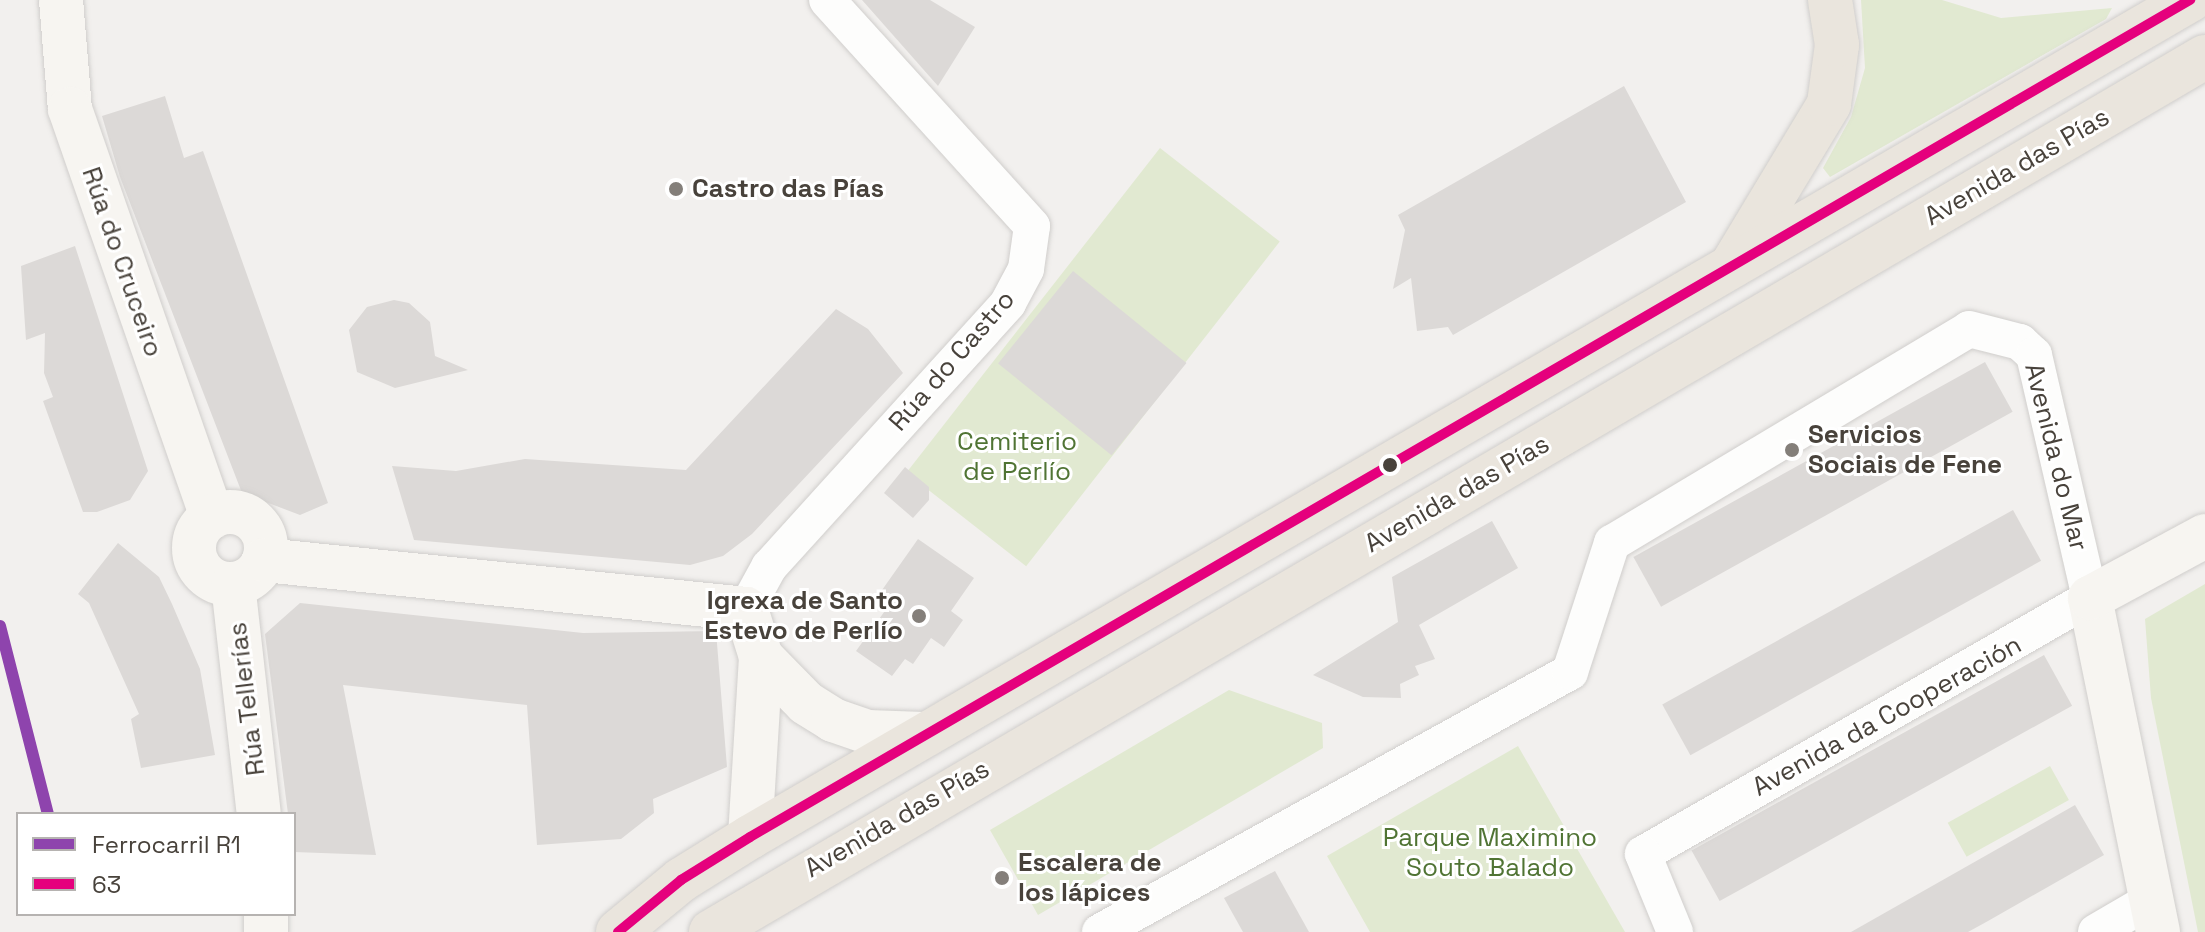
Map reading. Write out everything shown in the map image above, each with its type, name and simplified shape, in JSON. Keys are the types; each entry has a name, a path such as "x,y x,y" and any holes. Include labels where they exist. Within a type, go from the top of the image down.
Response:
{"highway":[{"path":"1732,265 1829,104 1837,45 1830,0"},
{"path":"618,932 681,880 750,837 2190,0"},
{"name":"Avenida das Pías","path":"711,932 2205,57"},
{"path":"2006,174 2205,90"}],"street":[{"name":"Rúa do Cruceiro","path":"61,0 70,109 212,517"},
{"name":"Rúa do Castro","path":"746,609 769,567 1008,303 1026,269 1032,226 827,0"},
{"name":"Avenida do Mar","path":"1100,932 1570,672 1612,543 1969,329 2020,342 2034,355 2090,598 2154,916"},
{"path":"249,572 264,537 250,517 232,512 212,517 196,537 195,555 210,578 249,572 746,609 761,657 750,837"},
{"name":"Avenida da Cooperación","path":"1675,932 1643,854 2090,598 2205,536"},
{"name":"Rúa Tellerías","path":"249,572 259,812"},
{"path":"761,657 806,703 833,720 867,732 924,734"},
{"path":"2096,932 2154,916"}],"green space":[{"path":"1861,0 1942,0 2001,18 2112,8 2106,19 1830,177 1823,168 1851,117 1865,68"},
{"name":"Cemiterio de Perlío","path":"1160,148 1280,242 1026,566 906,473"},
{"path":"2205,584 2205,932 2198,932 2151,698 2145,619"},
{"path":"1229,690 1322,723 1323,748 1038,915 990,830"},
{"name":"Parque Maximino Souto Balado","path":"1518,746 1625,932 1370,932 1327,856"},
{"path":"2050,766 2069,800 1967,857 1948,823"}],"building":[{"path":"862,0 930,0 975,27 938,86"},
{"path":"1624,86 1686,202 1453,335 1448,327 1417,331 1411,278 1393,289 1405,230 1398,215"},
{"path":"165,96 184,158 203,151 328,503 300,515 242,493 120,177 102,116"},
{"path":"75,246 148,471 130,500 97,512 83,512 43,401 53,397 44,373 45,333 26,340 21,266"},
{"path":"1073,271 1186,363 1112,455 998,363"},
{"path":"394,300 409,303 430,322 435,356 468,370 395,388 357,372 349,330 367,307"},
{"path":"836,309 868,329 903,373 752,534 723,556 690,565 414,540 392,466 456,471 525,459 686,470"},
{"path":"1985,362 2013,412 1661,607 1633,557"},
{"path":"905,467 929,487 929,500 913,518 884,493"},
{"path":"2013,510 2041,561 1690,755 1662,704"},
{"path":"1492,521 1518,568 1419,625 1435,659 1415,666 1419,675 1400,684 1401,698 1363,697 1313,675 1398,622 1392,577"},
{"name":"Igrexa de Santo Estevo de Perlío","path":"918,539 974,578 951,611 963,620 944,647 931,638 913,664 905,659 892,676 856,651 887,608 875,600"},
{"path":"118,543 159,577 172,604 200,669 215,755 141,768 131,719 139,714 89,603 78,594"},
{"path":"300,603 583,633 716,631 727,767 653,799 654,813 621,839 537,845 527,705 343,685 376,855 296,852 296,812 288,812 265,634"},
{"path":"2044,655 2072,706 1720,901 1692,850"},
{"path":"2075,805 2104,855 1988,921 1968,932 1851,932"},
{"path":"1275,871 1309,932 1243,932 1224,898"}],"rail line":[{"name":"R1","path":"0,626 47,812"}],"transit line":[{"name":"63","path":"618,932 681,880 750,837 2190,0"}],"place":[{"name":"Castro das Pías","path":"676,189"},
{"name":"Servicios Sociais de Fene","path":"1792,450"},
{"name":"Igrexa de Santo Estevo de Perlío","path":"919,616"},
{"name":"Escalera de los lápices","path":"1002,878"}]}
